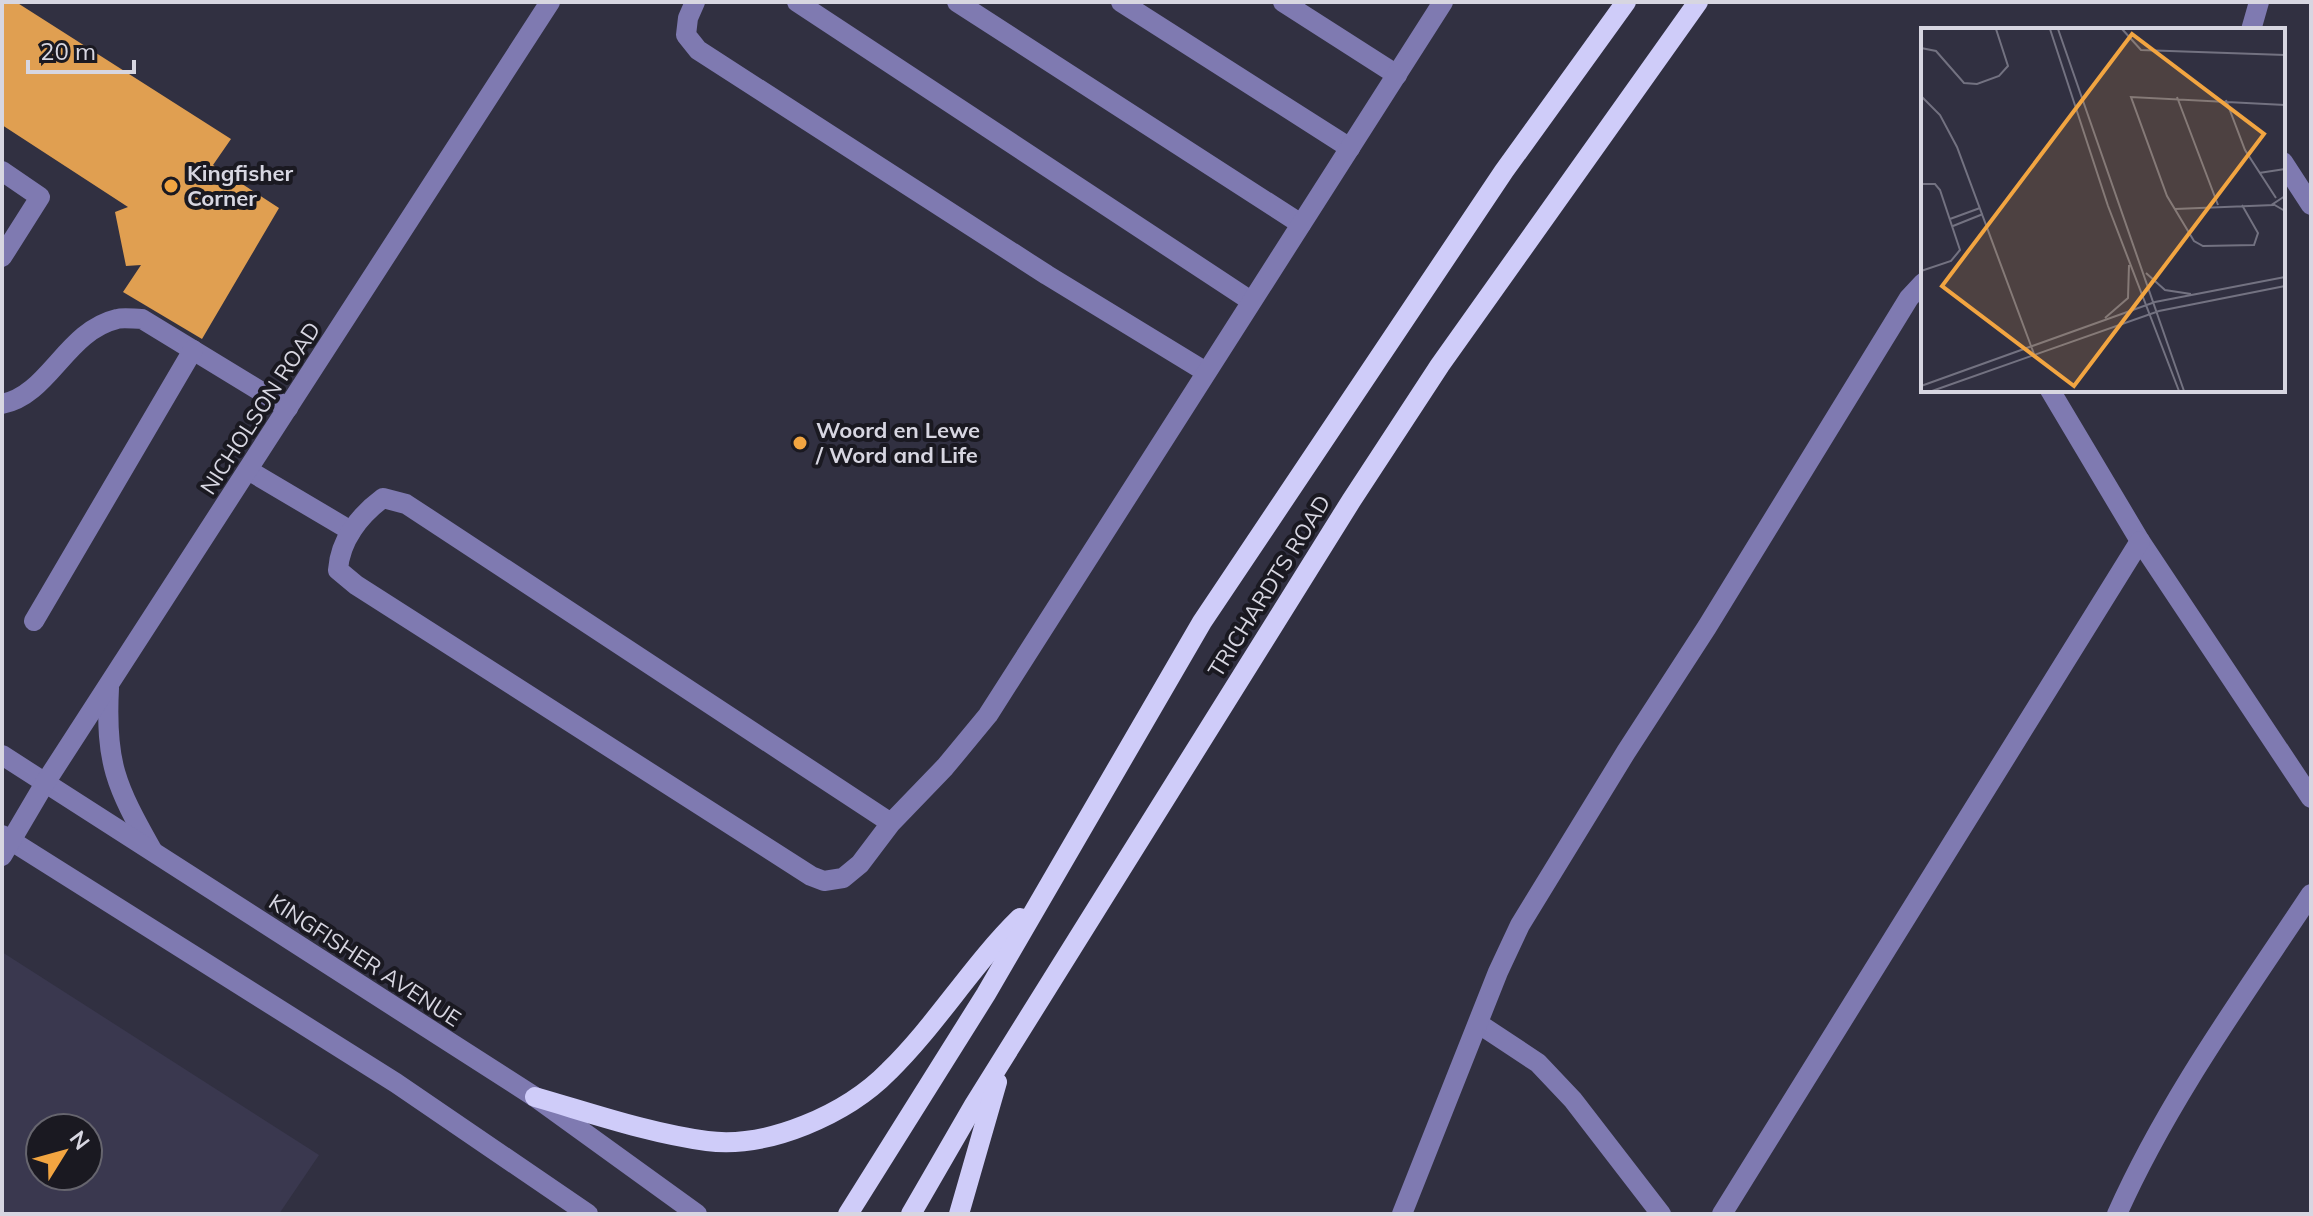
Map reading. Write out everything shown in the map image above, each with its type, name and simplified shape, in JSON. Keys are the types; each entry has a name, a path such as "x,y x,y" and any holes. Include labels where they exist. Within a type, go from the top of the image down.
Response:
{"main road":[{"name":"TRICHARDTS ROAD","path":"848,1214 986,994 1211,609 1504,171 1626,2"},
{"name":"TRICHARDTS ROAD","path":"911,1214 1227,697 1440,365 1698,2"},
{"path":"535,1097 626,1123 710,1141 750,1140 812,1123 856,1100 890,1071 986,954 1038,901"},
{"path":"959,1214 1005,1056"}],"street":[{"name":"NICHOLSON ROAD","path":"5,844 550,2"},
{"path":"695,2 688,18 686,35 698,50 1047,275 1206,372"},
{"path":"797,2 1251,301"},
{"path":"957,2 1301,224"},
{"path":"1121,2 1350,148"},
{"path":"1283,2 1397,75"},
{"path":"891,823 406,504 383,498 366,510 351,531 339,556 338,570 356,585 811,876 824,881 843,878 860,864 891,823 945,767 988,715 1443,2"},
{"path":"2252,28 2259,2"},
{"path":"2285,165 2311,205"},
{"path":"2,171 40,197 2,257"},
{"path":"1402,1214 1498,972 1520,925 1909,298 1921,285"},
{"path":"2,404 28,394 74,343 93,329 118,318 142,319 288,408"},
{"path":"34,621 193,350"},
{"path":"2051,392 2140,541 2311,798"},
{"path":"248,470 351,531"},
{"path":"1722,1214 2140,541"},
{"path":"109,684 107,729 110,760 121,793 153,853"},
{"name":"KINGFISHER AVENUE","path":"2,755 535,1097 697,1214"},
{"path":"5,844 396,1083 588,1214"},
{"path":"2117,1214 2133,1177 2177,1097 2311,894"},
{"path":"1479,1024 1538,1063 1573,1100 1661,1214"}],"shaded area":[{"path":"2,952 319,1155 279,1214 2,1214"}],"building":[{"name":"Kingfisher Corner","path":"2,2 16,2 231,139 213,165 279,208 202,339 123,292 141,265 126,266 115,212 128,207 2,125"}],"place":[{"name":"Kingfisher Corner","path":"171,186"},
{"name":"Woord en Lewe / Word and Life","path":"800,443"}]}
